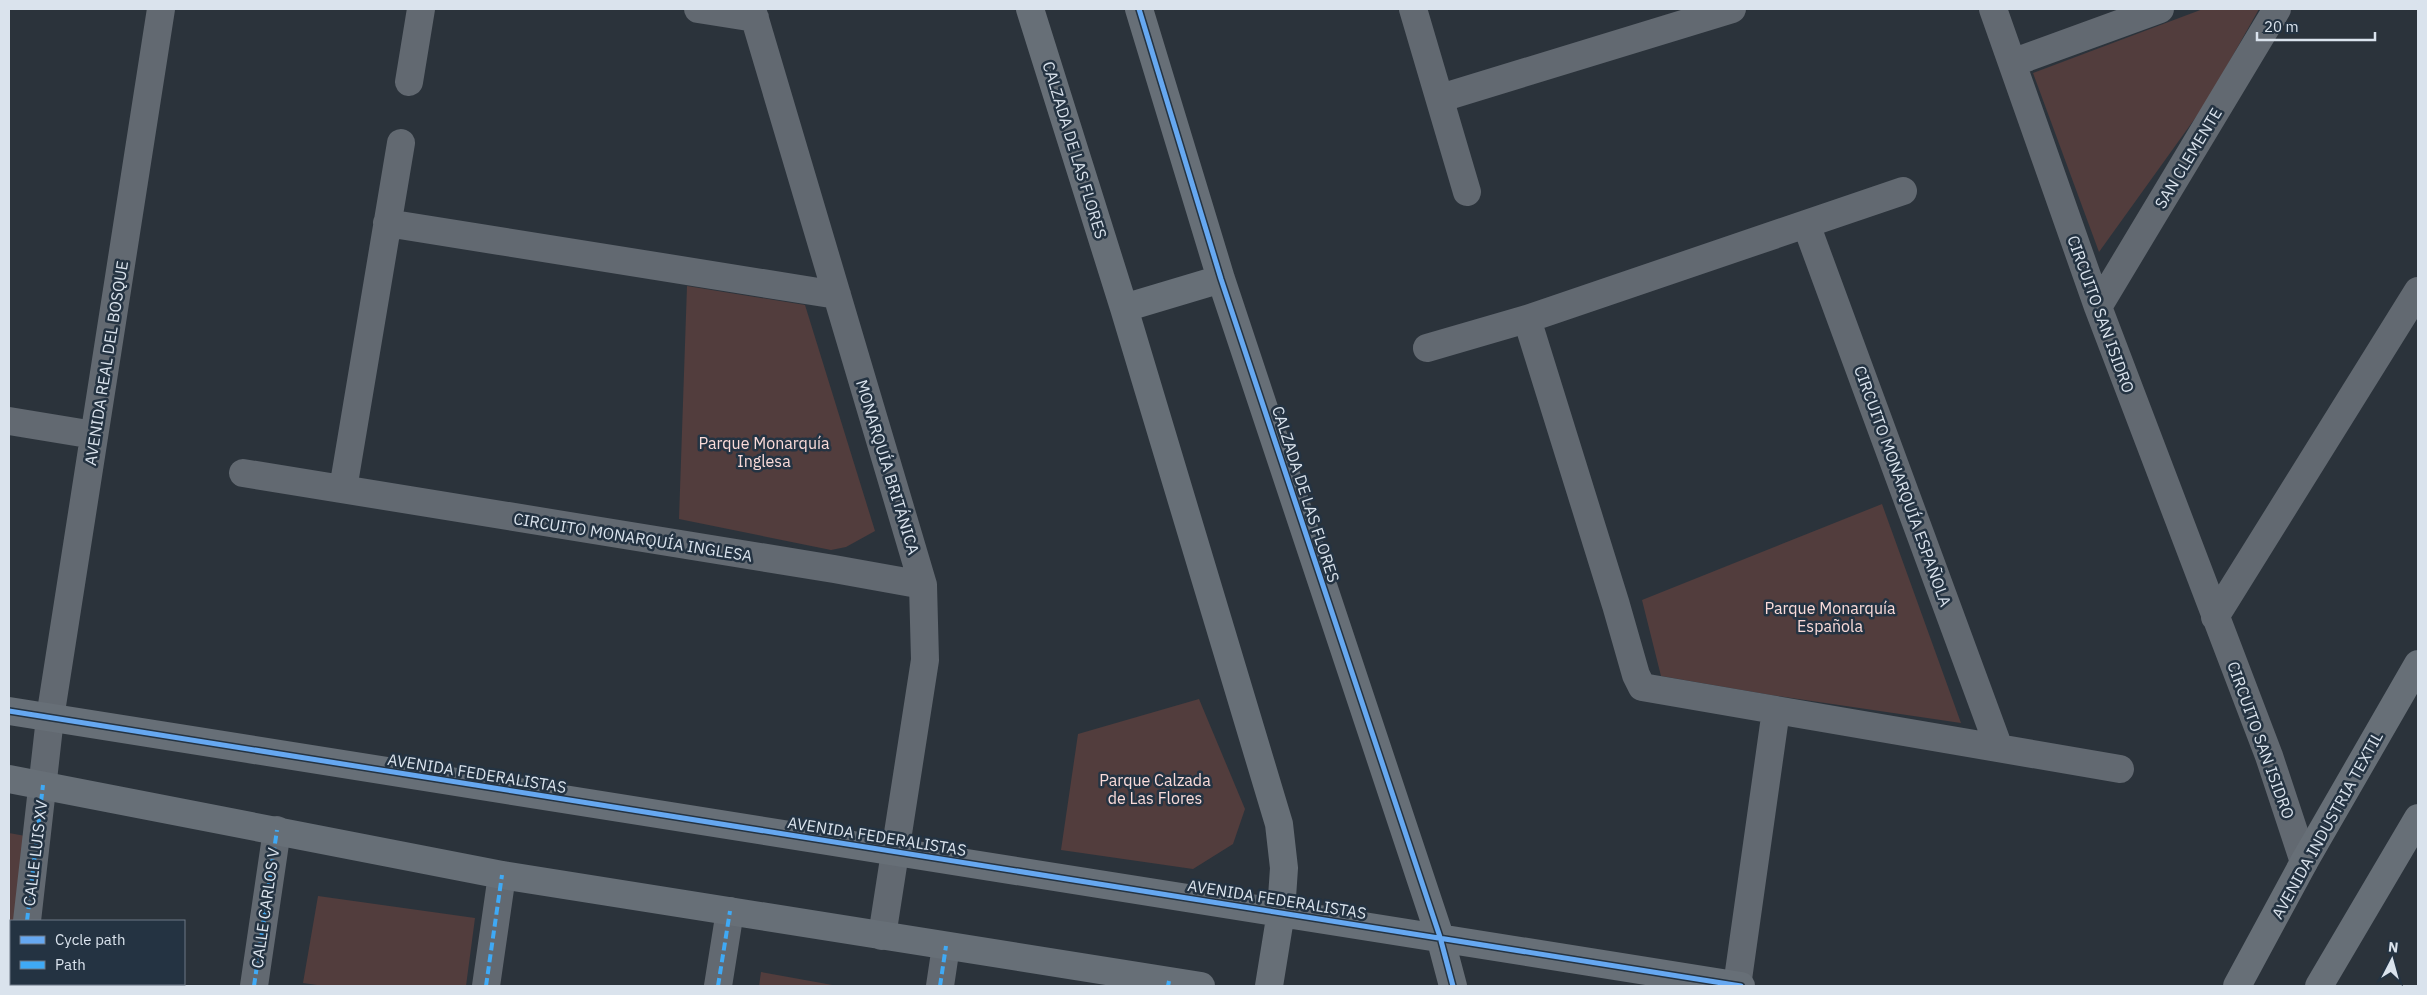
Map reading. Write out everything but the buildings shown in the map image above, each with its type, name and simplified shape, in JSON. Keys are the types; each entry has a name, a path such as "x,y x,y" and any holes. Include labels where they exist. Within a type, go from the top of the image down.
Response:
{"street":[{"name":"AVENIDA REAL DEL BOSQUE","path":"44,785 50,718 162,9"},
{"path":"409,82 421,9"},
{"path":"698,9 753,13"},
{"name":"CALZADA DE LAS FLORES","path":"1030,9 1124,308 1279,824 1284,868 1281,912 1269,986"},
{"name":"CALZADA DE LAS FLORES","path":"1139,9 1221,279 1440,938 1453,986"},
{"path":"1413,9 1441,98 1467,192"},
{"name":"CIRCUITO SAN ISIDRO","path":"1993,9 2098,307 2269,756 2304,862"},
{"path":"2012,63 2160,9"},
{"name":"SAN CLEMENTE","path":"2098,307 2277,9"},
{"path":"1441,98 1722,10"},
{"name":"MONARQUÍA BRITÁNICA","path":"753,13 923,585 925,660 882,936"},
{"path":"343,489 401,143"},
{"path":"1427,348 1527,319 1902,191"},
{"path":"387,223 837,295"},
{"name":"CIRCUITO MONARQUÍA ESPAÑOLA","path":"1806,224 1999,748"},
{"path":"1124,308 1221,279"},
{"path":"2215,617 2418,291"},
{"path":"1527,319 1636,675 1642,687 2120,769"},
{"path":"9,421 94,435"},
{"name":"CIRCUITO MONARQUÍA INGLESA","path":"243,473 923,585"},
{"name":"AVENIDA INDUSTRIA TEXTIL","path":"2237,986 2304,862 2418,664"},
{"path":"1737,986 1776,710"},
{"name":"AVENIDA FEDERALISTAS","path":"9,711 1741,986"},
{"path":"9,779 502,875 946,946 1168,984 1201,986"},
{"name":"CALLE LUIS XV","path":"27,920 44,785"},
{"path":"2319,986 2418,818"},
{"name":"CALLE CARLOS V","path":"254,986 277,830"},
{"path":"486,986 502,875"},
{"path":"718,986 730,911"},
{"path":"940,986 946,946"}],"green space":[{"path":"2203,9 2259,9 2206,103 2099,252 2033,73"},
{"name":"Parque Monarquía Inglesa","path":"687,286 805,305 875,531 846,547 831,550 679,519"},
{"name":"Parque Monarquía Española","path":"1882,504 1961,723 1771,695 1661,676 1642,600"},
{"name":"Parque Calzada de Las Flores","path":"1199,699 1245,809 1233,844 1193,869 1061,850 1078,734"},
{"path":"9,833 31,837 20,920 10,920 9,960"},
{"path":"318,896 475,918 466,986 324,986 303,983"},
{"path":"761,972 838,986 759,986"}],"marked path":[{"path":"27,920 43,785"},
{"path":"254,986 277,830"},
{"path":"486,986 502,875"},
{"path":"718,986 730,911"},
{"path":"940,986 946,946"},
{"path":"1168,986 1169,981"}],"cycle path":[{"path":"1139,9 1221,279 1440,937 1453,986"},
{"path":"9,711 1741,986"}]}
